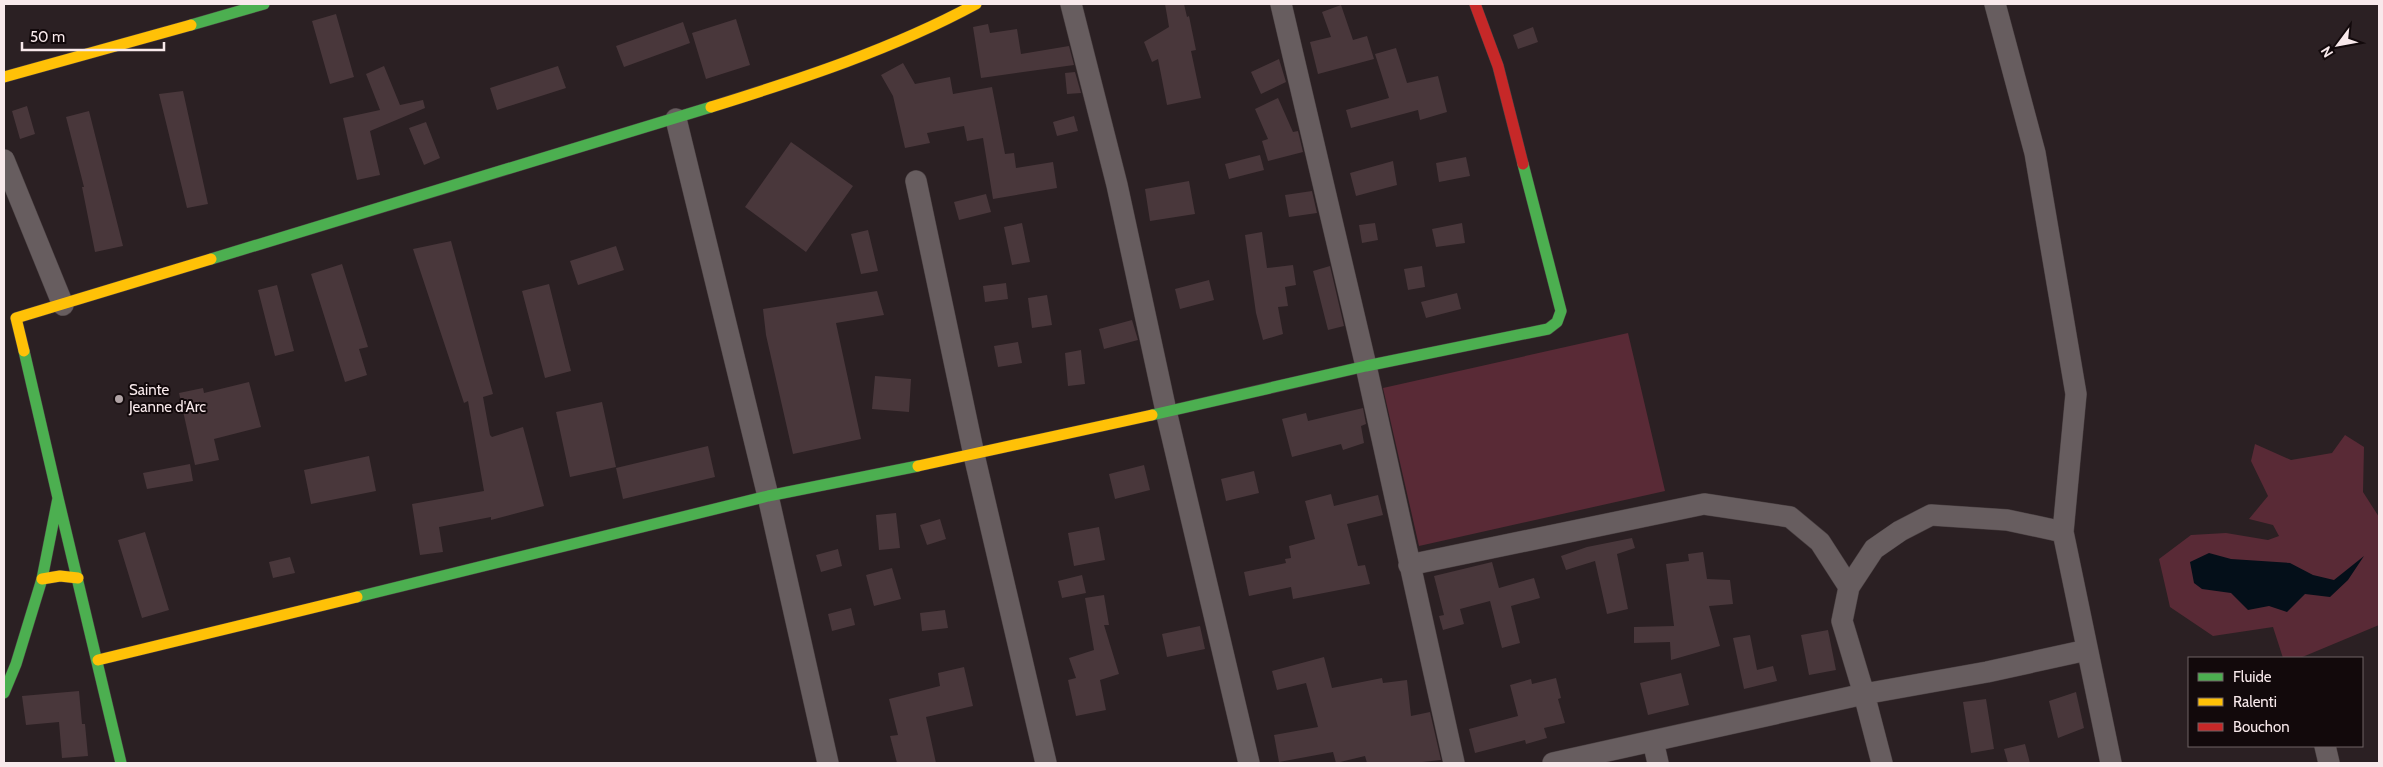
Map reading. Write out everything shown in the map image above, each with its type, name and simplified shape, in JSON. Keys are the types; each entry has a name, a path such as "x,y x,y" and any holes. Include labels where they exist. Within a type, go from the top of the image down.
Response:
{"street":[{"path":"4,77 264,4"},
{"path":"121,763 58,498 10,320 676,119 888,46 943,22 976,4"},
{"path":"1071,4 1117,185 1166,411 1249,763"},
{"path":"1281,4 1366,366 1454,763"},
{"path":"98,660 768,496 974,456 1366,366 1548,329 1557,322 1561,311 1498,66 1475,4"},
{"path":"1995,4 2035,153 2076,394 2063,532 2111,763"},
{"path":"676,119 768,496 828,763"},
{"path":"4,160 63,305"},
{"path":"916,181 974,456 1046,763"},
{"path":"4,693 10,665 42,578 58,498"},
{"path":"1409,565 1704,504 1790,517 1820,542 1849,587"},
{"path":"1882,763 1842,621 1849,587 1874,549 1900,531 1930,515 2008,520 2063,532"},
{"path":"42,578 60,576 78,578"},
{"path":"1553,763 1864,694 1987,672 2087,650"},
{"path":"1653,742 1658,763"},
{"path":"2325,747 2329,763"}],"shaded area":[{"path":"1628,333 1665,491 1419,546 1383,388"},
{"path":"2345,435 2364,447 2363,492 2379,517 2379,625 2302,657 2283,657 2273,627 2213,636 2170,607 2159,559 2191,535 2226,533 2268,540 2279,536 2273,525 2249,519 2268,496 2251,461 2255,444 2291,460 2332,453"},
{"path":"2209,553 2231,559 2290,563 2313,575 2334,580 2364,556 2348,580 2330,597 2305,594 2287,612 2269,606 2248,610 2231,593 2202,589 2194,583 2190,562"}],"building":[{"path":"1165,4 1184,4 1187,17 1189,16 1196,50 1191,51 1201,98 1167,105 1158,59 1152,62 1144,42 1169,27"},
{"path":"1341,5 1353,40 1367,36 1374,59 1318,74 1310,42 1331,37 1322,12"},
{"path":"336,14 354,77 330,84 312,21"},
{"path":"736,19 750,65 706,79 692,33"},
{"path":"683,22 690,43 624,67 616,46"},
{"path":"988,24 990,33 1017,29 1021,54 1069,46 1074,65 981,78 973,27"},
{"path":"1533,27 1538,42 1518,49 1513,35"},
{"path":"1396,48 1407,83 1438,76 1447,112 1420,120 1418,110 1351,128 1346,110 1389,98 1375,54"},
{"path":"1279,59 1286,82 1261,94 1251,72"},
{"path":"903,63 915,84 950,77 953,94 992,87 1005,154 1014,153 1016,168 1053,162 1057,188 993,199 983,138 967,141 964,126 927,133 930,143 905,148 893,96 881,75"},
{"path":"384,66 400,105 423,100 425,108 370,131 380,175 357,180 343,118 380,110 366,74"},
{"path":"558,66 566,88 497,110 490,88"},
{"path":"1075,72 1081,93 1067,94 1065,73"},
{"path":"183,91 208,204 187,208 159,94"},
{"path":"1278,98 1293,132 1298,131 1303,152 1268,161 1262,141 1268,139 1255,109"},
{"path":"27,106 35,134 20,139 12,111"},
{"path":"89,111 123,246 95,252 82,187 84,187 66,117"},
{"path":"1074,116 1078,131 1057,136 1053,122"},
{"path":"426,122 440,158 424,165 409,128"},
{"path":"791,142 853,186 806,252 745,207"},
{"path":"1260,155 1264,170 1229,179 1225,164"},
{"path":"1466,157 1470,176 1439,182 1436,163"},
{"path":"1393,161 1397,185 1356,196 1350,173"},
{"path":"1189,181 1195,214 1150,221 1145,189"},
{"path":"1312,191 1317,213 1289,217 1285,195"},
{"path":"986,194 991,212 959,220 954,202"},
{"path":"1022,223 1030,262 1012,265 1004,227"},
{"path":"1375,223 1378,240 1362,243 1359,225"},
{"path":"1462,223 1465,243 1436,247 1432,229"},
{"path":"868,230 878,271 861,274 851,234"},
{"path":"1262,232 1267,268 1293,265 1296,285 1285,287 1288,306 1278,307 1283,334 1263,340 1256,313 1245,235"},
{"path":"451,241 493,394 483,397 490,435 492,437 523,427 544,506 491,520 491,517 439,527 443,552 420,555 412,504 484,491 468,401 464,403 413,249"},
{"path":"616,246 624,270 578,285 570,261"},
{"path":"342,264 368,347 359,349 367,375 345,382 311,274"},
{"path":"1330,266 1344,326 1328,330 1313,271"},
{"path":"1422,266 1425,287 1408,290 1404,269"},
{"path":"1209,280 1214,300 1180,309 1175,289"},
{"path":"1006,283 1008,299 985,302 983,286"},
{"path":"549,284 571,371 545,378 522,291"},
{"path":"277,285 294,351 275,356 258,290"},
{"path":"877,291 884,315 836,323 861,439 793,454 766,335 763,309"},
{"path":"1457,293 1461,309 1426,318 1421,302"},
{"path":"1047,295 1052,325 1032,328 1028,298"},
{"path":"1132,320 1138,340 1104,349 1099,329"},
{"path":"1018,342 1022,363 998,367 994,346"},
{"path":"1081,350 1085,384 1068,386 1065,353"},
{"path":"875,376 911,379 909,412 872,409"},
{"path":"249,382 261,427 214,439 219,460 195,465 179,393 203,388 204,393"},
{"path":"602,402 616,467 570,477 556,412"},
{"path":"1363,408 1366,424 1361,426 1364,443 1343,450 1341,444 1292,457 1282,419 1306,413 1308,421"},
{"path":"708,446 715,477 623,499 616,468"},
{"path":"369,456 376,491 311,504 304,470"},
{"path":"190,464 193,481 147,489 143,473"},
{"path":"1144,465 1150,490 1115,499 1109,474"},
{"path":"1254,471 1259,493 1226,501 1221,479"},
{"path":"1331,494 1334,506 1378,495 1383,515 1347,524 1358,566 1365,565 1370,584 1293,599 1291,587 1249,596 1244,572 1286,563 1285,559 1291,558 1289,546 1315,539 1305,501"},
{"path":"896,513 900,548 879,550 876,515"},
{"path":"940,519 946,539 927,545 920,525"},
{"path":"1099,527 1105,560 1074,566 1068,533"},
{"path":"145,532 169,610 142,618 118,540"},
{"path":"1632,538 1635,548 1617,554 1628,609 1607,614 1595,561 1566,570 1561,556 1587,547"},
{"path":"838,549 842,566 821,572 816,555"},
{"path":"1703,552 1707,579 1730,580 1733,604 1709,606 1720,646 1671,660 1670,642 1634,643 1634,627 1674,626 1666,564 1689,561 1688,554"},
{"path":"290,557 295,573 273,578 269,562"},
{"path":"1492,562 1499,588 1534,578 1540,598 1511,606 1520,643 1502,648 1490,601 1460,609 1464,624 1443,630 1439,616 1444,615 1434,576"},
{"path":"892,568 901,599 874,606 866,575"},
{"path":"1082,575 1086,593 1062,598 1058,581"},
{"path":"1104,595 1109,625 1104,625 1119,674 1100,680 1106,710 1076,716 1068,680 1076,678 1069,658 1094,650 1085,598"},
{"path":"851,608 855,625 832,631 828,614"},
{"path":"945,610 948,628 922,631 920,613"},
{"path":"1200,626 1205,649 1167,657 1162,634"},
{"path":"1828,630 1836,670 1809,675 1801,635"},
{"path":"1750,635 1757,670 1773,666 1777,681 1744,689 1733,638"},
{"path":"1324,657 1332,688 1382,678 1383,683 1407,680 1411,716 1430,712 1441,760 1413,763 1367,763 1365,756 1336,763 1333,752 1279,762 1274,735 1318,727 1306,683 1277,690 1272,671"},
{"path":"964,667 973,706 926,717 936,763 897,763 890,736 898,735 889,699 940,686 938,673"},
{"path":"1681,673 1689,705 1648,715 1640,683"},
{"path":"1556,678 1561,698 1558,699 1565,723 1544,728 1547,738 1526,744 1525,740 1475,753 1469,729 1518,716 1510,685 1531,679 1532,684"},
{"path":"79,691 82,724 85,724 88,756 62,758 59,722 26,725 22,696"},
{"path":"2076,692 2084,728 2058,738 2049,701"},
{"path":"1986,699 1994,749 1971,753 1963,702"},
{"path":"2025,744 2030,763 2008,763 2004,749"}],"traffic: fast":[{"path":"191,25 264,4"},
{"path":"211,259 711,107"},
{"path":"1152,415 1366,366 1548,329 1557,322 1561,311 1523,164"},
{"path":"4,693 16,664 42,579 58,498 24,351"},
{"path":"357,597 768,496 918,466"},
{"path":"58,498 121,763"}],"traffic: slow":[{"path":"711,107 846,62 912,35 976,4"},
{"path":"4,77 191,25"},
{"path":"24,351 16,318 211,259"},
{"path":"918,466 1152,415"},
{"path":"42,579 60,576 78,578"},
{"path":"98,660 357,597"}],"traffic: jam":[{"path":"1475,4 1498,66 1523,164"}],"place":[{"name":"Sainte Jeanne d'Arc","path":"119,399"}]}
